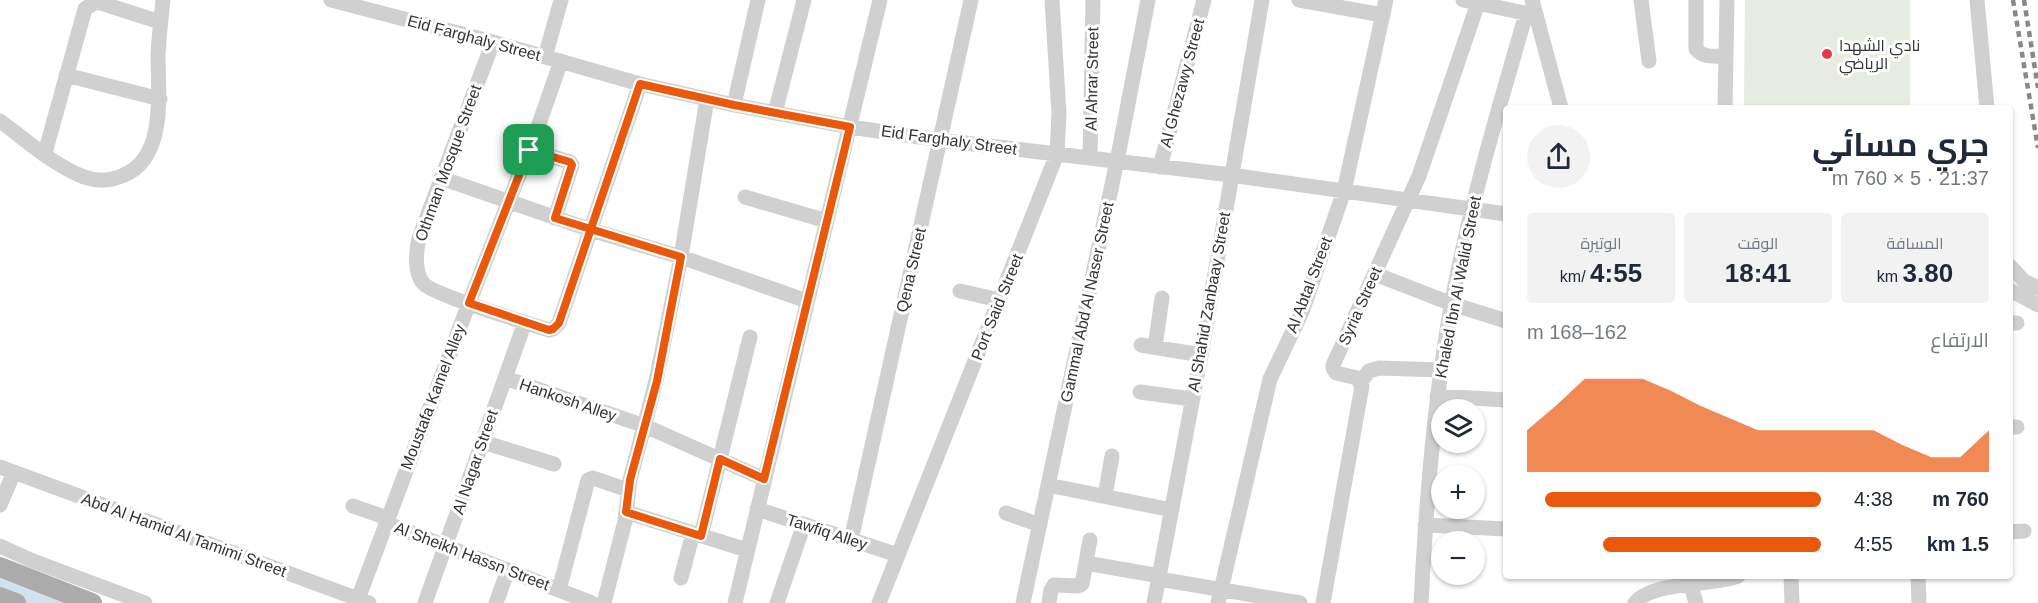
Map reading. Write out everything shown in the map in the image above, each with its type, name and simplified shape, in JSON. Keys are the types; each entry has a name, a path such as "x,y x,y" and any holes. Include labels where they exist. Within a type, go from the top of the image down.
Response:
{"main road":[{"path":"0,567 92,603"},
{"path":"0,597 16,603"}],"street":[{"path":"0,122 63,166 84,177 100,180 115,179 130,173 141,163 155,133 160,99 158,60 163,0"},
{"name":"Eid Farghaly Street","path":"331,0 493,42 640,84 850,127 1231,175 1503,214"},
{"path":"388,15 393,0"},
{"path":"545,57 561,0"},
{"path":"734,105 758,0"},
{"path":"775,113 804,0"},
{"path":"735,603 880,0"},
{"name":"Qena Street","path":"851,540 971,0"},
{"name":"Port Said Street","path":"879,603 1057,154 1059,113 1052,0"},
{"name":"Al Ahrar Street","path":"1090,158 1093,0"},
{"name":"Gammal Abd Al Naser Street","path":"1023,603 1117,161 1148,0"},
{"name":"Al Ghezawy Street","path":"1160,167 1204,0"},
{"name":"Al Shahid Zanbaay Street","path":"1154,603 1201,356 1262,0"},
{"path":"1299,0 1384,8"},
{"path":"1641,0 1649,61"},
{"path":"1696,0 1696,49 1707,56 1725,56"},
{"path":"1725,105 1727,0"},
{"path":"1977,0 1987,105"},
{"path":"45,153 85,9 95,2 101,3 160,22"},
{"path":"1470,2 1531,10 1560,105"},
{"name":"Syria Street","path":"1361,381 1358,378 1336,373 1333,368 1419,176 1470,2"},
{"name":"Al Abtal Street","path":"1220,596 1270,379 1302,312 1344,190 1384,8"},
{"name":"Khaled Ibn Al Walid Street","path":"1421,603 1425,525 1437,396 1452,304 1471,209 1531,10"},
{"name":"Othman Mosque Street","path":"493,42 417,247 420,278 427,287 549,330 556,327 591,230"},
{"name":"Moustafa Kamel Alley","path":"364,601 386,520 529,150 561,61"},
{"path":"66,75 160,99"},
{"path":"591,230 640,84"},
{"path":"604,603 626,512 628,490 657,381 681,257 707,99"},
{"path":"529,150 570,162 572,165 555,218"},
{"path":"441,178 807,301"},
{"path":"745,197 827,221"},
{"path":"2013,269 2025,281 2038,288"},
{"path":"1375,274 1452,304 1503,320"},
{"path":"960,291 999,300"},
{"path":"2013,292 2038,305"},
{"path":"1162,298 1148,346 1201,356"},
{"name":"Al Nagar Street","path":"425,603 525,322"},
{"path":"681,578 720,459 750,337"},
{"path":"1323,603 1362,386 1361,381 1369,371 1379,368 1441,369"},
{"name":"Hankosh Alley","path":"505,378 645,426 764,479"},
{"path":"1140,392 1192,399"},
{"path":"1437,396 1503,400"},
{"path":"483,442 554,464"},
{"path":"1105,496 1112,456"},
{"path":"0,505 7,469"},
{"name":"Abd Al Hamid Al Tamimi Street","path":"7,469 364,601"},
{"path":"559,590 588,480 592,478 628,490"},
{"path":"1048,485 1172,510"},
{"name":"Al Sheikh Hassn Street","path":"353,506 446,546 592,603"},
{"name":"Tawfiq Alley","path":"757,509 898,555"},
{"path":"626,512 747,550"},
{"path":"1006,513 1040,525"},
{"path":"777,603 804,524"},
{"path":"1425,525 1503,529"},
{"path":"1049,603 1054,585 1078,586 1082,584 1090,540"},
{"path":"0,546 33,561 145,603"},
{"path":"1086,563 1160,577 1220,596 1300,603"},
{"path":"496,603 508,570"},
{"path":"1791,579 1792,603"},
{"path":"1918,579 1919,603"},
{"path":"1635,603 1645,594 1689,580 1696,603"}],"shaded area":[{"name":"نادي الشهدا الرياضي","path":"1745,0 1910,0 1910,105 1744,105"}],"water":[{"path":"0,574 72,603 0,603"}],"railway":[{"path":"2013,0 2038,148"},
{"path":"2024,0 2038,88"}],"place":[{"name":"نادي الشهدا الرياضي","path":"1827,54"}],"route":[{"path":"529,150 469,303 549,330 559,323 591,230 640,84 850,127 764,479 720,459 701,536 626,512 630,480 657,381 681,257 591,230 555,218 572,165 570,162 529,150"}]}
